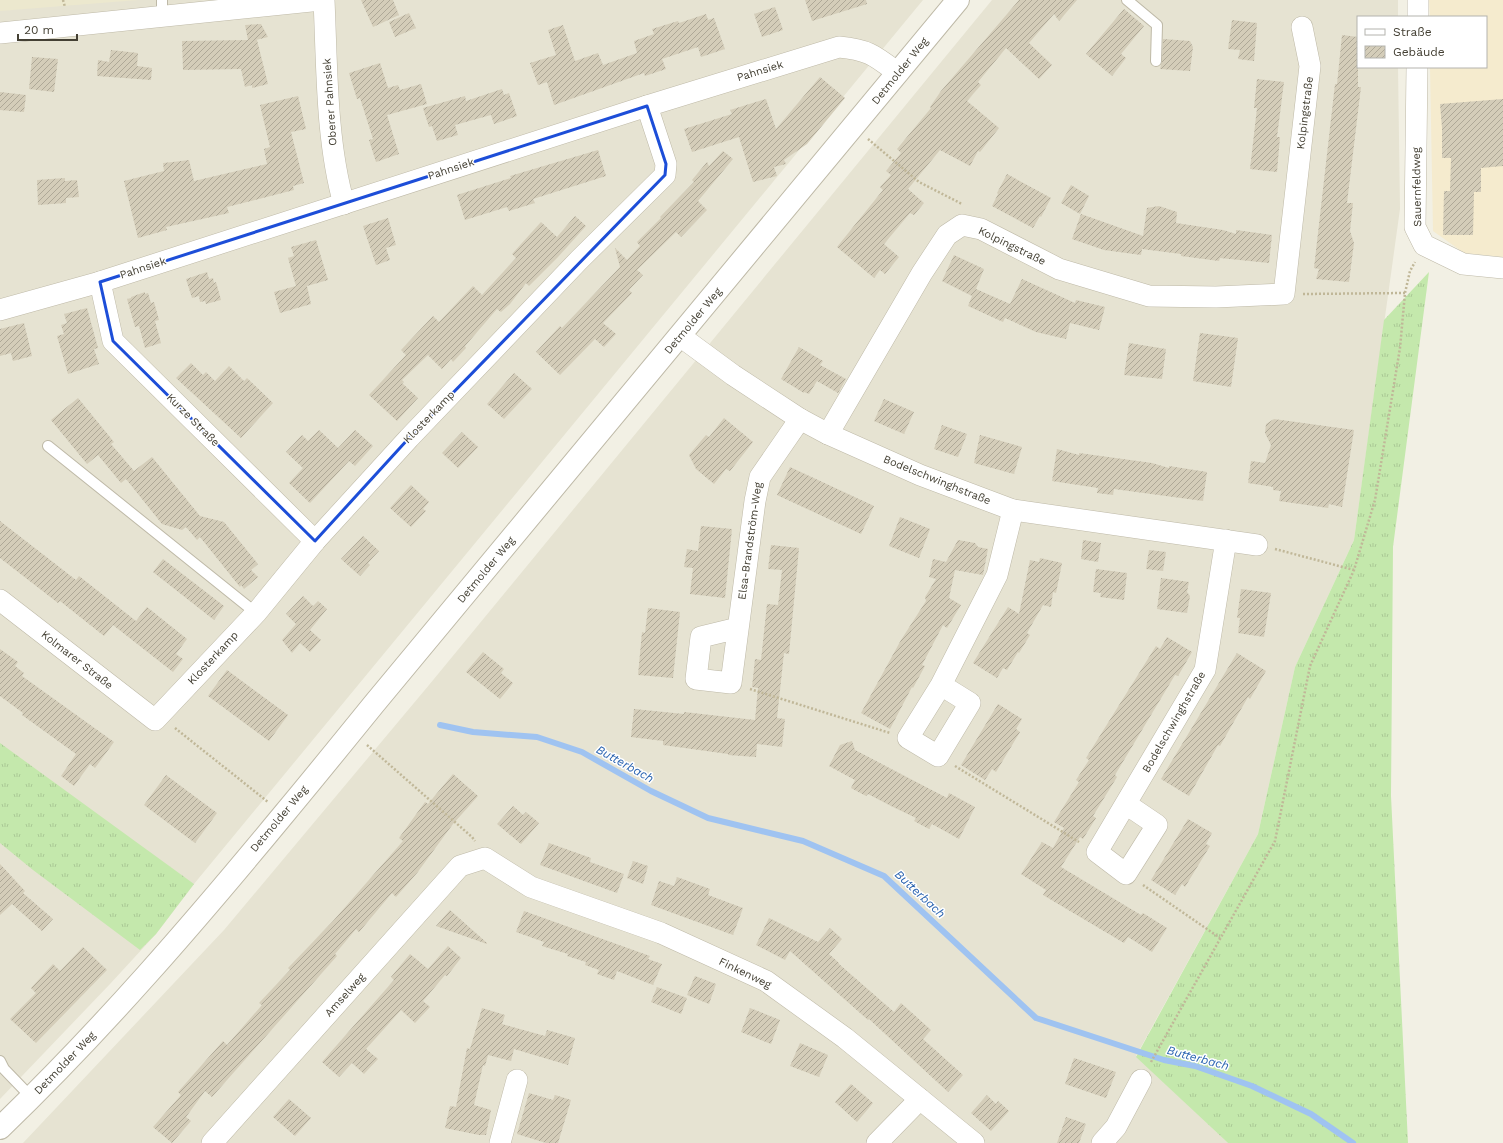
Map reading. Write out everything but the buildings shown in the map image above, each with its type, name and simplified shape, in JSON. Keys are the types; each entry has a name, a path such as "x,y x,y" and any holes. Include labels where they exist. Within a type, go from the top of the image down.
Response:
{"street":[{"path":"0,33 162,8 321,0"},
{"name":"Oberer Pahnsiek","path":"324,0 331,130 337,179 344,204"},
{"name":"Detmolder Weg","path":"0,1128 32,1098 123,1002 284,815 351,732 958,0"},
{"path":"1418,0 1418,16"},
{"name":"Kolpingstraße","path":"962,225 981,229 1059,269 1149,296 1216,297 1284,294 1310,66 1302,27"},
{"name":"Pahnsiek","path":"0,310 100,282 647,106 839,47 860,49 871,53 898,73"},
{"name":"Sauernfeldweg","path":"1417,68 1415,227 1424,245"},
{"name":"Klosterkamp","path":"157,717 256,613 315,541 409,438 579,260 665,175 666,164 647,106"},
{"path":"828,434 934,254 947,235 962,225"},
{"path":"1424,245 1463,264 1503,268"},
{"name":"Kurze Straße","path":"100,282 113,341 315,541"},
{"name":"Bodelschwinghstraße","path":"680,336 800,419 828,434 920,475 1013,510 1257,545"},
{"name":"Elsa-Brandström-Weg","path":"731,683 755,502 760,477 800,419"},
{"path":"941,685 970,703 938,756 908,738 941,685 997,575 1013,510"},
{"name":"Bodelschwinghstraße","path":"1097,852 1205,670 1226,540"},
{"name":"Kolmarer Straße","path":"0,600 157,717"},
{"path":"731,683 696,679 701,637 738,628"},
{"path":"1097,852 1126,874 1157,825 1126,804"},
{"name":"Finkenweg","path":"485,858 531,887 661,933 766,980 845,1038 974,1143"},
{"name":"Amselweg","path":"212,1143 460,866 485,858"},
{"path":"500,1143 517,1080"},
{"path":"1102,1143 1116,1127 1141,1080"},
{"path":"877,1143 920,1099"}],"lane":[{"path":"1127,0 1157,25 1156,61"},
{"path":"48,446 256,613"},
{"path":"0,1061 4,1068 32,1098"}],"path":[{"path":"868,138 919,182 967,206 962,225"},
{"path":"1161,1044 1275,841 1310,666 1354,570 1375,500 1400,348 1405,293 1410,271 1424,245"},
{"path":"1284,294 1405,293"},
{"path":"1257,545 1354,570"},
{"path":"731,683 908,738"},
{"path":"157,717 284,815"},
{"path":"351,732 472,837 485,858"},
{"path":"938,756 1097,852"},
{"path":"1126,874 1220,938"}],"highlighted area":[{"path":"647,106 666,164 665,175 409,438 315,541 113,341 100,282"}],"shaded area":[{"path":"0,0 923,0 194,884 156,934 0,1099"},
{"path":"0,0 138,0 0,11"},
{"path":"992,0 1398,0 1398,16 1357,16 1357,68 1398,68 1400,209 1354,540 1295,667 1258,834 1136,1056 1228,1143 23,1143 224,930 429,685"},
{"path":"1429,0 1503,0 1503,257 1464,253 1433,231 1430,68 1487,68 1487,16 1430,16"}],"green space":[{"path":"1429,272 1393,547 1391,796 1408,1143 1228,1143 1136,1057 1258,834 1295,667 1354,540 1384,320"},
{"path":"0,743 194,884 156,934 140,950 33,870 0,843"}],"waterway":[{"name":"Butterbach","path":"440,725 473,732 537,737 582,752 651,791 708,818 803,841 884,876 1036,1018 1164,1060 1195,1066 1252,1086 1311,1114 1353,1143"}]}
